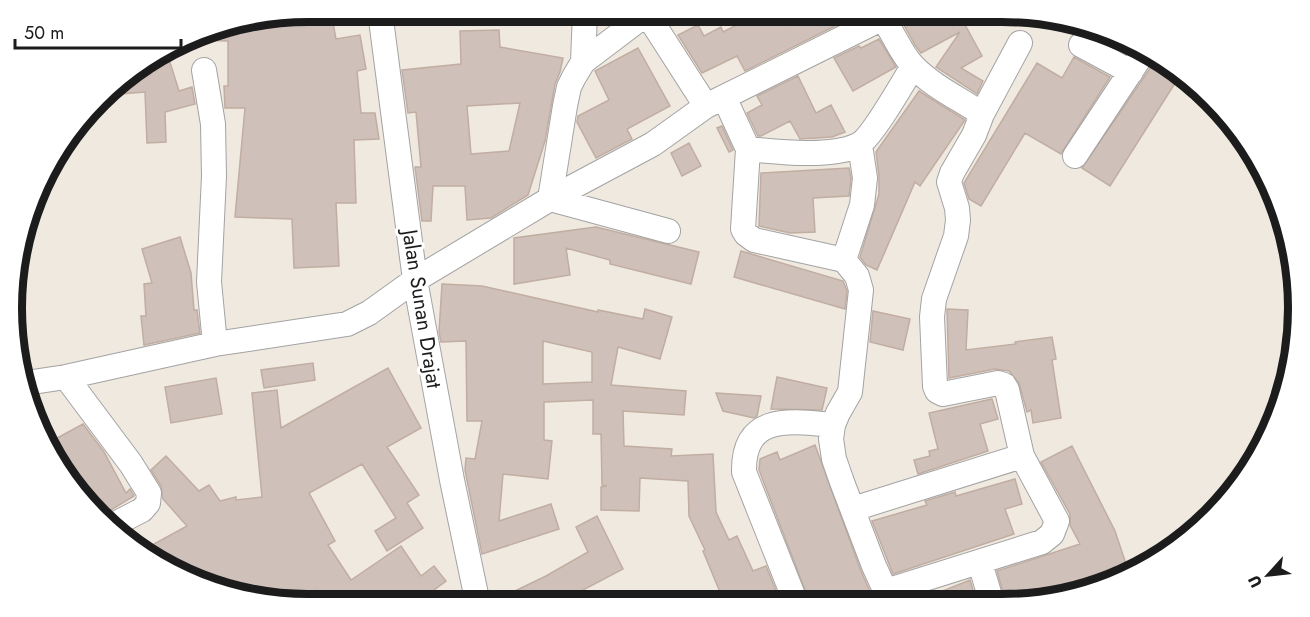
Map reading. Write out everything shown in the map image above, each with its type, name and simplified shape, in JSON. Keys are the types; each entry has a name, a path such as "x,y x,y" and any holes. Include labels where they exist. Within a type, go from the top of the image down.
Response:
{"street":[{"name":"Jalan Sunan Drajat","path":"381,22 416,280 452,480 476,594"},
{"path":"583,62 585,22"},
{"path":"550,199 569,87 583,62 636,22"},
{"path":"655,22 748,149 743,229 746,234 754,240 844,260 857,276 861,290 850,392 833,425 831,439 834,459 874,566 888,594"},
{"path":"32,382 66,377 215,344 347,324 369,313 416,280 550,199 653,144 715,102 870,22"},
{"path":"888,22 899,46 913,66 931,81 982,114"},
{"path":"897,594 1042,542 1052,534 1056,521 1022,456 1004,385 998,383 943,394 937,392 935,386 932,317 934,299 956,236 958,220 949,182 1020,43"},
{"path":"1075,156 1137,63 1081,45"},
{"path":"748,149 786,153 825,152 860,145 883,114 913,66"},
{"path":"204,70 213,124 214,176 210,282 215,344"},
{"path":"844,260 862,205 865,178 860,145"},
{"path":"550,199 668,231"},
{"path":"66,377 131,464 149,493 148,503 142,510 118,522"},
{"path":"792,594 744,472 744,453 749,442 758,432 779,422 833,425"},
{"path":"853,509 1022,456"},
{"path":"980,563 990,594"}],"building":[{"path":"308,22 333,22 336,39 360,35 366,69 357,71 361,113 375,113 379,139 354,140 356,203 336,203 339,266 294,268 292,219 235,217 245,108 225,108 224,86 228,86 228,41 210,40 253,28"},
{"path":"742,22 782,22 784,26 792,22 834,22 837,25 745,71 737,56 702,73 678,35 698,25 704,36 721,27 723,32"},
{"path":"909,22 963,22 982,56 961,68 983,81 977,94 936,67 960,32 921,53 904,25"},
{"path":"499,30 500,47 563,58 555,84 545,141 528,195 491,218 467,220 465,186 433,186 431,221 422,221 415,167 421,167 416,112 408,113 402,70 461,64 460,31","holes":["520,103 509,151 471,154 467,106"]},
{"path":"879,39 896,67 853,91 834,58"},
{"path":"1107,43 1127,52 1126,53"},
{"path":"638,48 670,106 627,129 632,139 596,158 577,122 578,116 609,100 595,71"},
{"path":"1074,57 1110,77 1061,154 1025,133 981,206 969,199 964,183 1037,63 1062,78"},
{"path":"169,59 179,91 192,87 195,104 165,112 166,142 147,143 145,92 119,94"},
{"path":"1152,66 1176,82 1110,186 1082,168"},
{"path":"798,76 816,113 831,105 845,132 832,137 800,139 790,121 758,136 747,113 762,105 757,96"},
{"path":"919,91 965,120 920,186 915,182 877,270 866,265 860,257 879,194 876,152"},
{"path":"722,126 733,150 729,152 717,128"},
{"path":"689,143 701,166 682,176 671,153"},
{"path":"849,168 851,178 849,196 813,198 815,232 790,233 759,226 761,173"},
{"path":"596,227 699,252 691,284 610,264 610,260 566,248 570,275 514,284 514,238"},
{"path":"180,237 191,273 194,310 197,310 200,333 144,345 141,316 146,316 144,284 152,283 142,249"},
{"path":"741,251 843,281 847,291 845,309 734,277"},
{"path":"442,284 482,286 598,312 598,310 643,319 645,309 672,317 660,359 618,347 611,385 686,391 684,415 623,411 624,446 672,449 671,456 713,454 716,512 729,540 737,536 753,571 766,566 777,594 721,594 703,551 705,550 689,516 688,481 640,478 639,511 601,510 601,487 607,486 602,485 601,434 593,434 593,400 544,402 544,440 552,441 548,479 503,474 499,521 551,504 559,529 482,554 465,470 466,458 475,459 482,421 467,421 466,341 441,342 439,332","holes":["543,341 592,352 592,382 543,384"]},
{"path":"947,309 968,310 966,350 1052,337 1056,359 1052,360 1061,418 1033,423 1031,410 1027,412 1019,383 1009,371 995,369 949,378"},
{"path":"873,311 910,319 903,350 870,342"},
{"path":"313,363 315,380 264,388 261,370"},
{"path":"388,368 421,428 387,447 419,495 407,503 423,528 387,551 375,531 396,518 362,464 309,493 335,541 328,545 351,580 401,546 421,576 434,566 446,581 429,594 319,594 317,590 310,594 271,592 234,585 199,573 150,546 187,526 163,499 161,486 151,470 166,456 199,491 209,485 220,501 236,497 236,500 262,497 252,393 277,390 281,428"},
{"path":"777,377 827,388 822,410 771,409"},
{"path":"216,378 222,414 171,423 165,387"},
{"path":"716,393 761,396 757,416 754,418 723,411"},
{"path":"992,399 998,419 980,424 988,451 918,474 914,460 930,456 929,451 938,449 929,413"},
{"path":"83,424 104,452 126,493 130,489 134,496 107,512 82,483 54,439"},
{"path":"815,445 871,594 807,594 759,470 760,459 777,452 780,460"},
{"path":"1072,446 1115,531 1127,566 1076,585 1039,592 1003,594 997,571 1080,544 1070,525 1070,514 1041,462"},
{"path":"1015,479 1022,504 1005,509 1014,534 893,574 872,521 927,505 925,501 955,492 956,496"},
{"path":"597,516 623,569 581,591 582,594 509,594 588,552 576,527"},
{"path":"970,580 974,594 935,594"}]}
